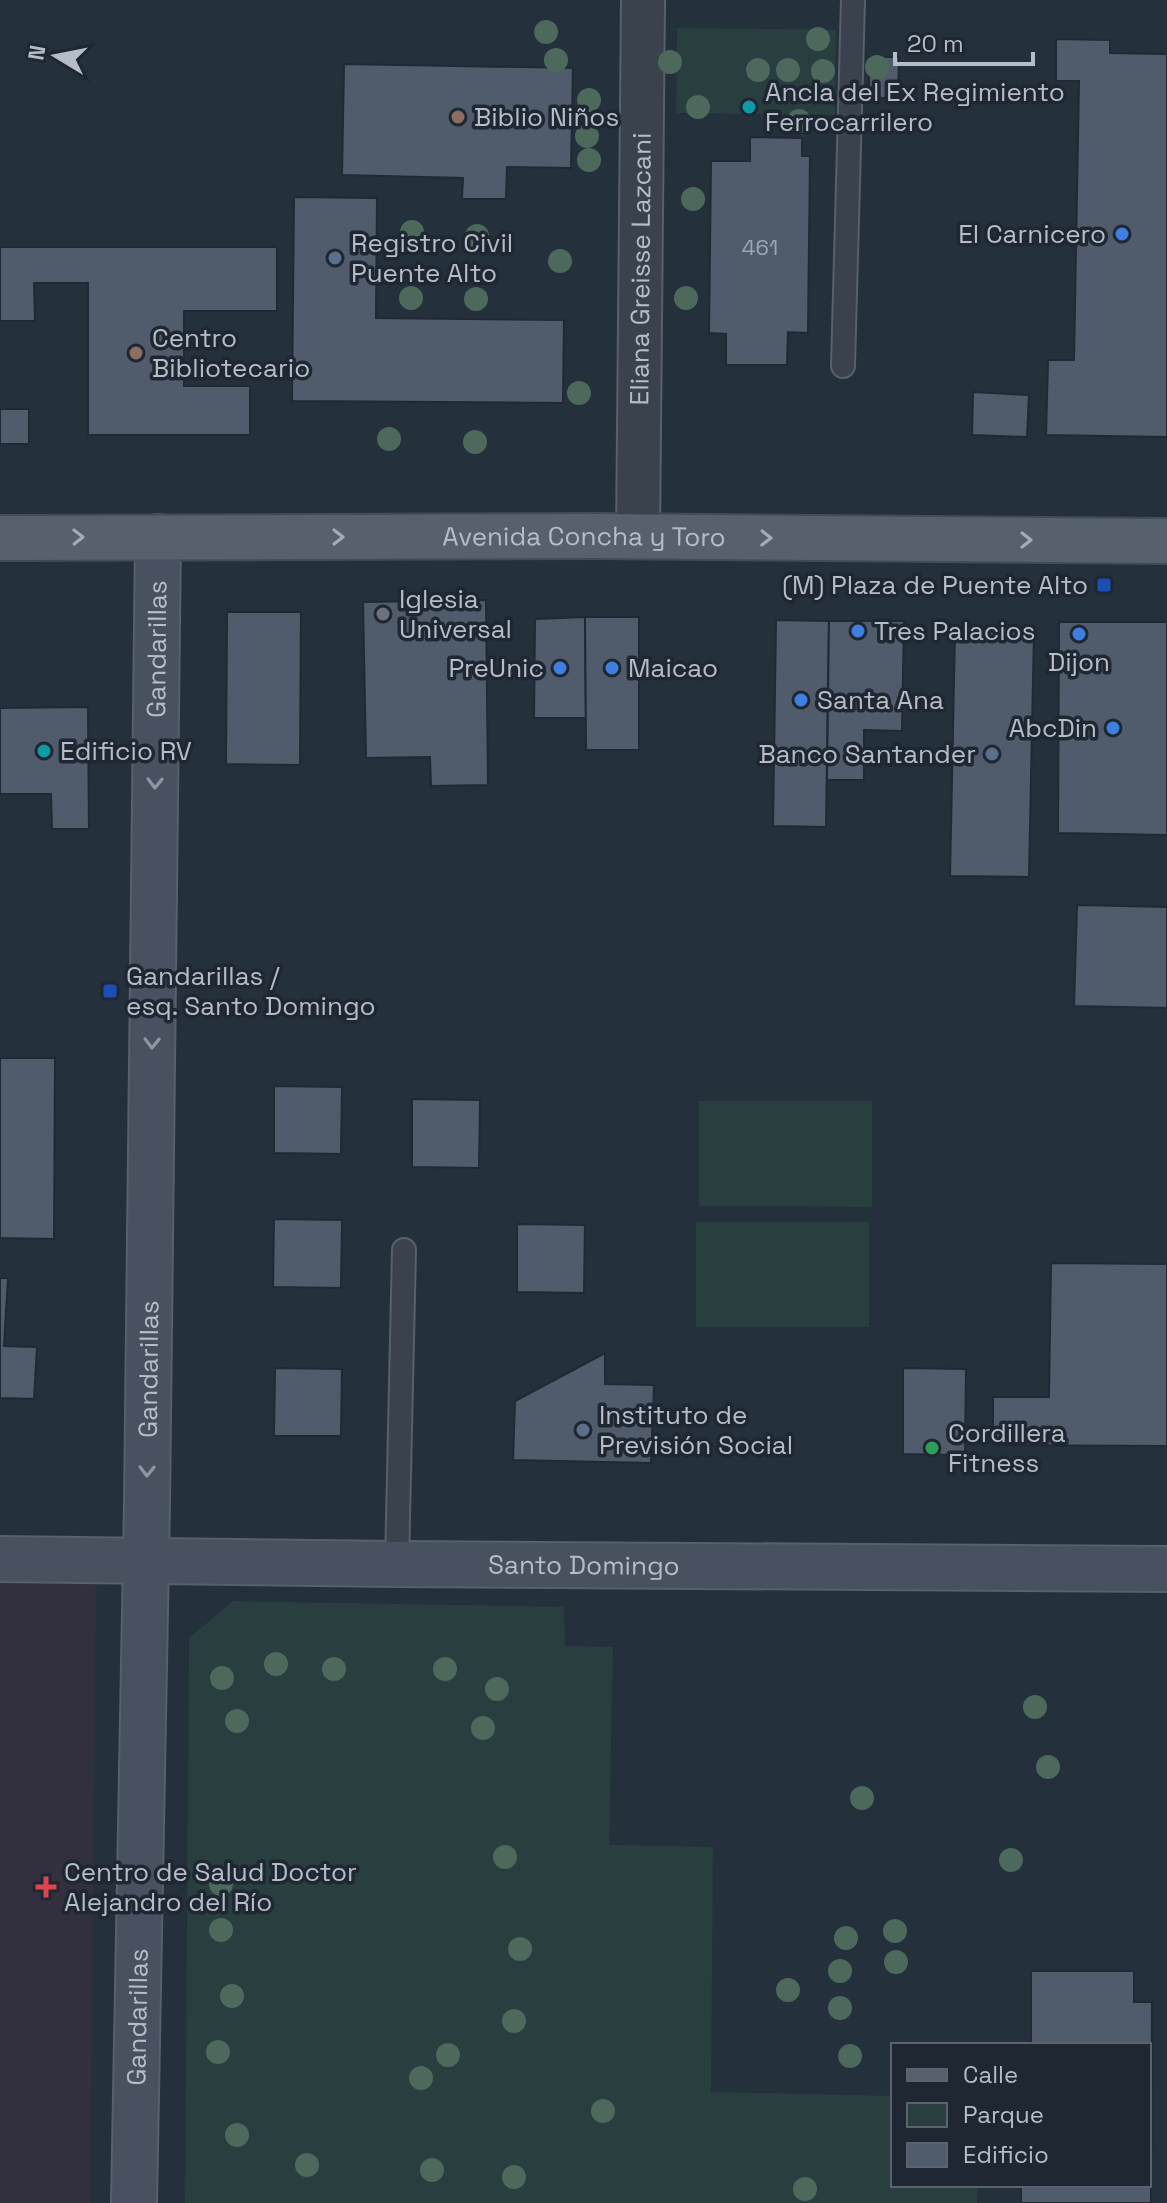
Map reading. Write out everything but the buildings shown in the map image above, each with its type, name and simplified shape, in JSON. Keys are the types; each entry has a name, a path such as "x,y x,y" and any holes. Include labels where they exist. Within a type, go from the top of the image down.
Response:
{"main road":[{"name":"Avenida Concha y Toro","path":"0,538 638,537 1167,541"}],"street":[{"name":"Eliana Greisse Lazcani","path":"638,537 643,0"},
{"name":"Gandarillas","path":"134,2203 146,1560 158,537"},
{"name":"Santo Domingo","path":"0,1559 1167,1569"}],"lane":[{"path":"843,366 853,0"},
{"path":"397,1564 404,1250"}],"shaded area":[{"name":"Centro de Salud Doctor Alejandro del Río","path":"0,1571 96,1572 90,2203 0,2203"}],"green space":[{"path":"677,28 836,30 835,115 676,113"},
{"path":"699,1101 872,1101 872,1207 699,1206"},
{"path":"696,1222 869,1222 869,1327 696,1327"},
{"path":"233,1601 564,1607 565,1646 613,1647 609,1845 713,1847 711,2092 891,2096 891,2187 977,2187 977,2203 185,2203 189,1638"}],"place":[{"name":"Ancla del Ex Regimiento Ferrocarrilero","path":"749,107"},
{"name":"Biblio Niños","path":"458,117"},
{"name":"El Carnicero","path":"1122,234"},
{"name":"Registro Civil Puente Alto","path":"335,258"},
{"name":"Centro Bibliotecario","path":"136,353"},
{"name":"(M) Plaza de Puente Alto","path":"1104,585"},
{"name":"Iglesia Universal","path":"383,614"},
{"name":"Tres Palacios","path":"858,631"},
{"name":"Dijon","path":"1079,634"},
{"name":"PreUnic","path":"560,668"},
{"name":"Maicao","path":"612,668"},
{"name":"Santa Ana","path":"801,700"},
{"name":"AbcDin","path":"1113,728"},
{"name":"Edificio RV","path":"44,751"},
{"name":"Banco Santander","path":"992,754"},
{"name":"Gandarillas / esq. Santo Domingo","path":"110,991"},
{"name":"Instituto de Previsión Social","path":"583,1430"},
{"name":"Cordillera Fitness","path":"932,1448"},
{"name":"Centro de Salud Doctor Alejandro del Río","path":"46,1887"}]}
